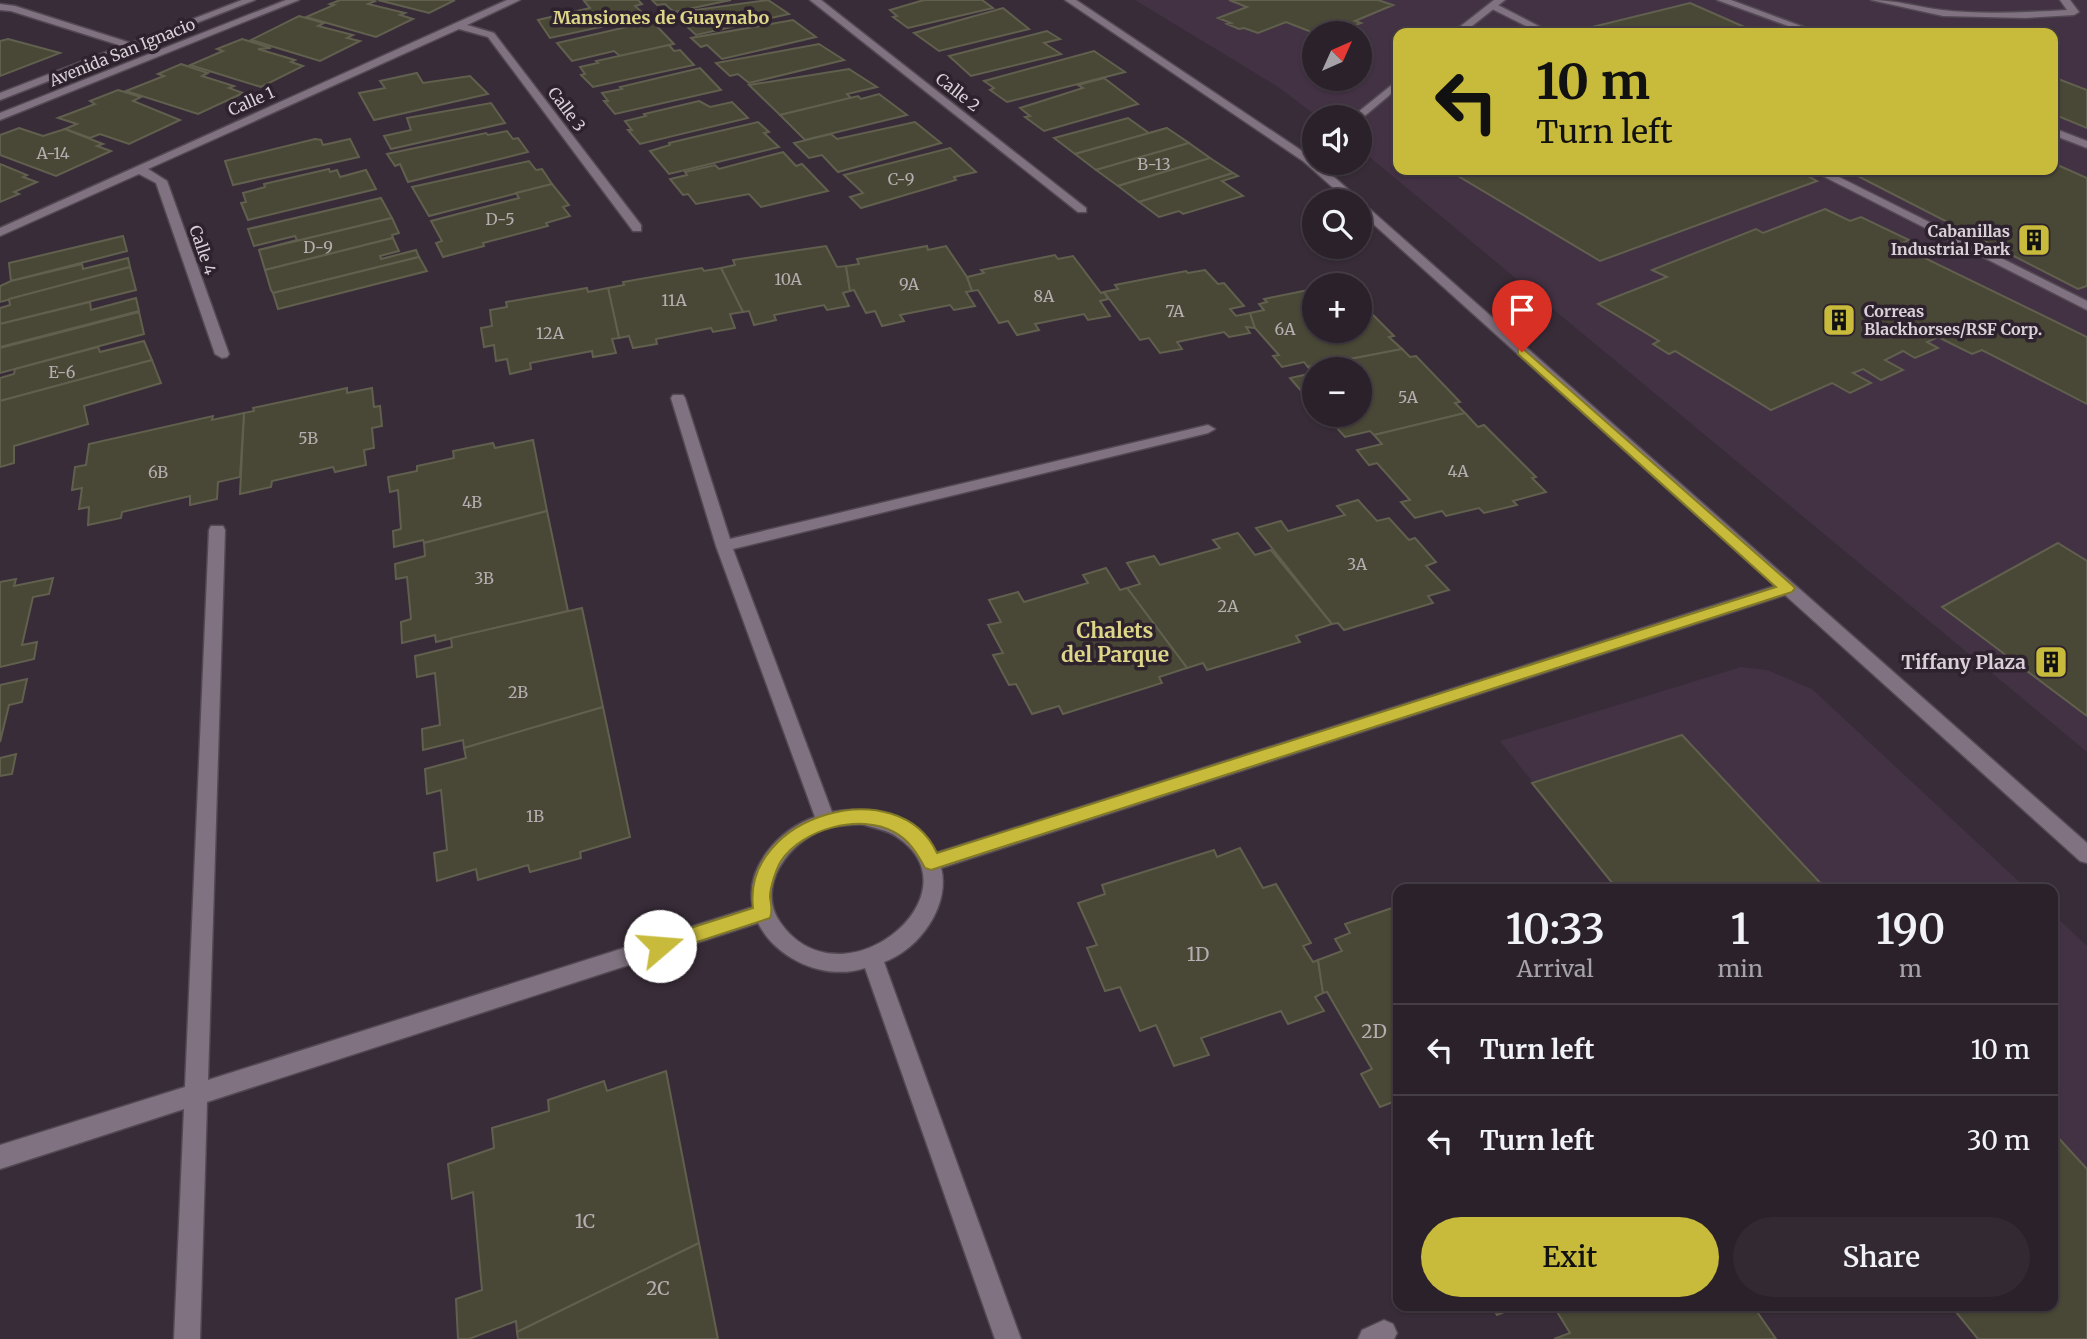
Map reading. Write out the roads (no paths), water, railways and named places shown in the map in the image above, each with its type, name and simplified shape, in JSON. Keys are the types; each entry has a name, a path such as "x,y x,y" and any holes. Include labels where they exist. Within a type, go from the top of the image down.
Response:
{"street":[{"name":"Avenida San Ignacio","path":"0,97 250,0"},
{"name":"Avenida San Ignacio","path":"0,117 294,0"},
{"name":"Calle 1","path":"0,232 515,0"},
{"name":"Calle 2","path":"815,0 1082,210"},
{"path":"1070,0 1302,150"},
{"path":"1722,0 1801,28"},
{"path":"1876,0 1943,13 2001,15 2074,12 2065,0"},
{"path":"1464,28 1496,3 1538,28"},
{"path":"0,7 12,8 131,47"},
{"name":"Calle 3","path":"459,26 491,35 637,228"},
{"path":"1371,105 1393,87"},
{"path":"2058,133 2087,145"},
{"name":"Calle 4","path":"139,169 161,181 222,354"},
{"path":"1329,175 1343,189"},
{"path":"1827,175 2087,306"},
{"path":"1372,217 2087,855"},
{"path":"678,398 724,546 826,821"},
{"path":"724,546 1208,429"},
{"path":"187,1339 217,530"},
{"path":"931,863 1787,588"},
{"path":"862,816 900,827 927,852 931,863 934,887 922,923 906,938 872,957 844,962 822,961 801,954 784,944 771,929 763,913 761,895 772,859 786,843 826,821 862,816"},
{"path":"0,1157 763,913"},
{"path":"872,957 1008,1339"}],"place":[{"name":"Cabanillas Industrial Park","path":"2034,240"},
{"name":"Correas Blackhorses/RSF Corp.","path":"1839,320"},
{"name":"Tiffany Plaza","path":"2051,662"}],"district":[{"name":"Mansiones de Guaynabo","path":"661,18"},
{"name":"Chalets del Parque","path":"1115,643"}]}
